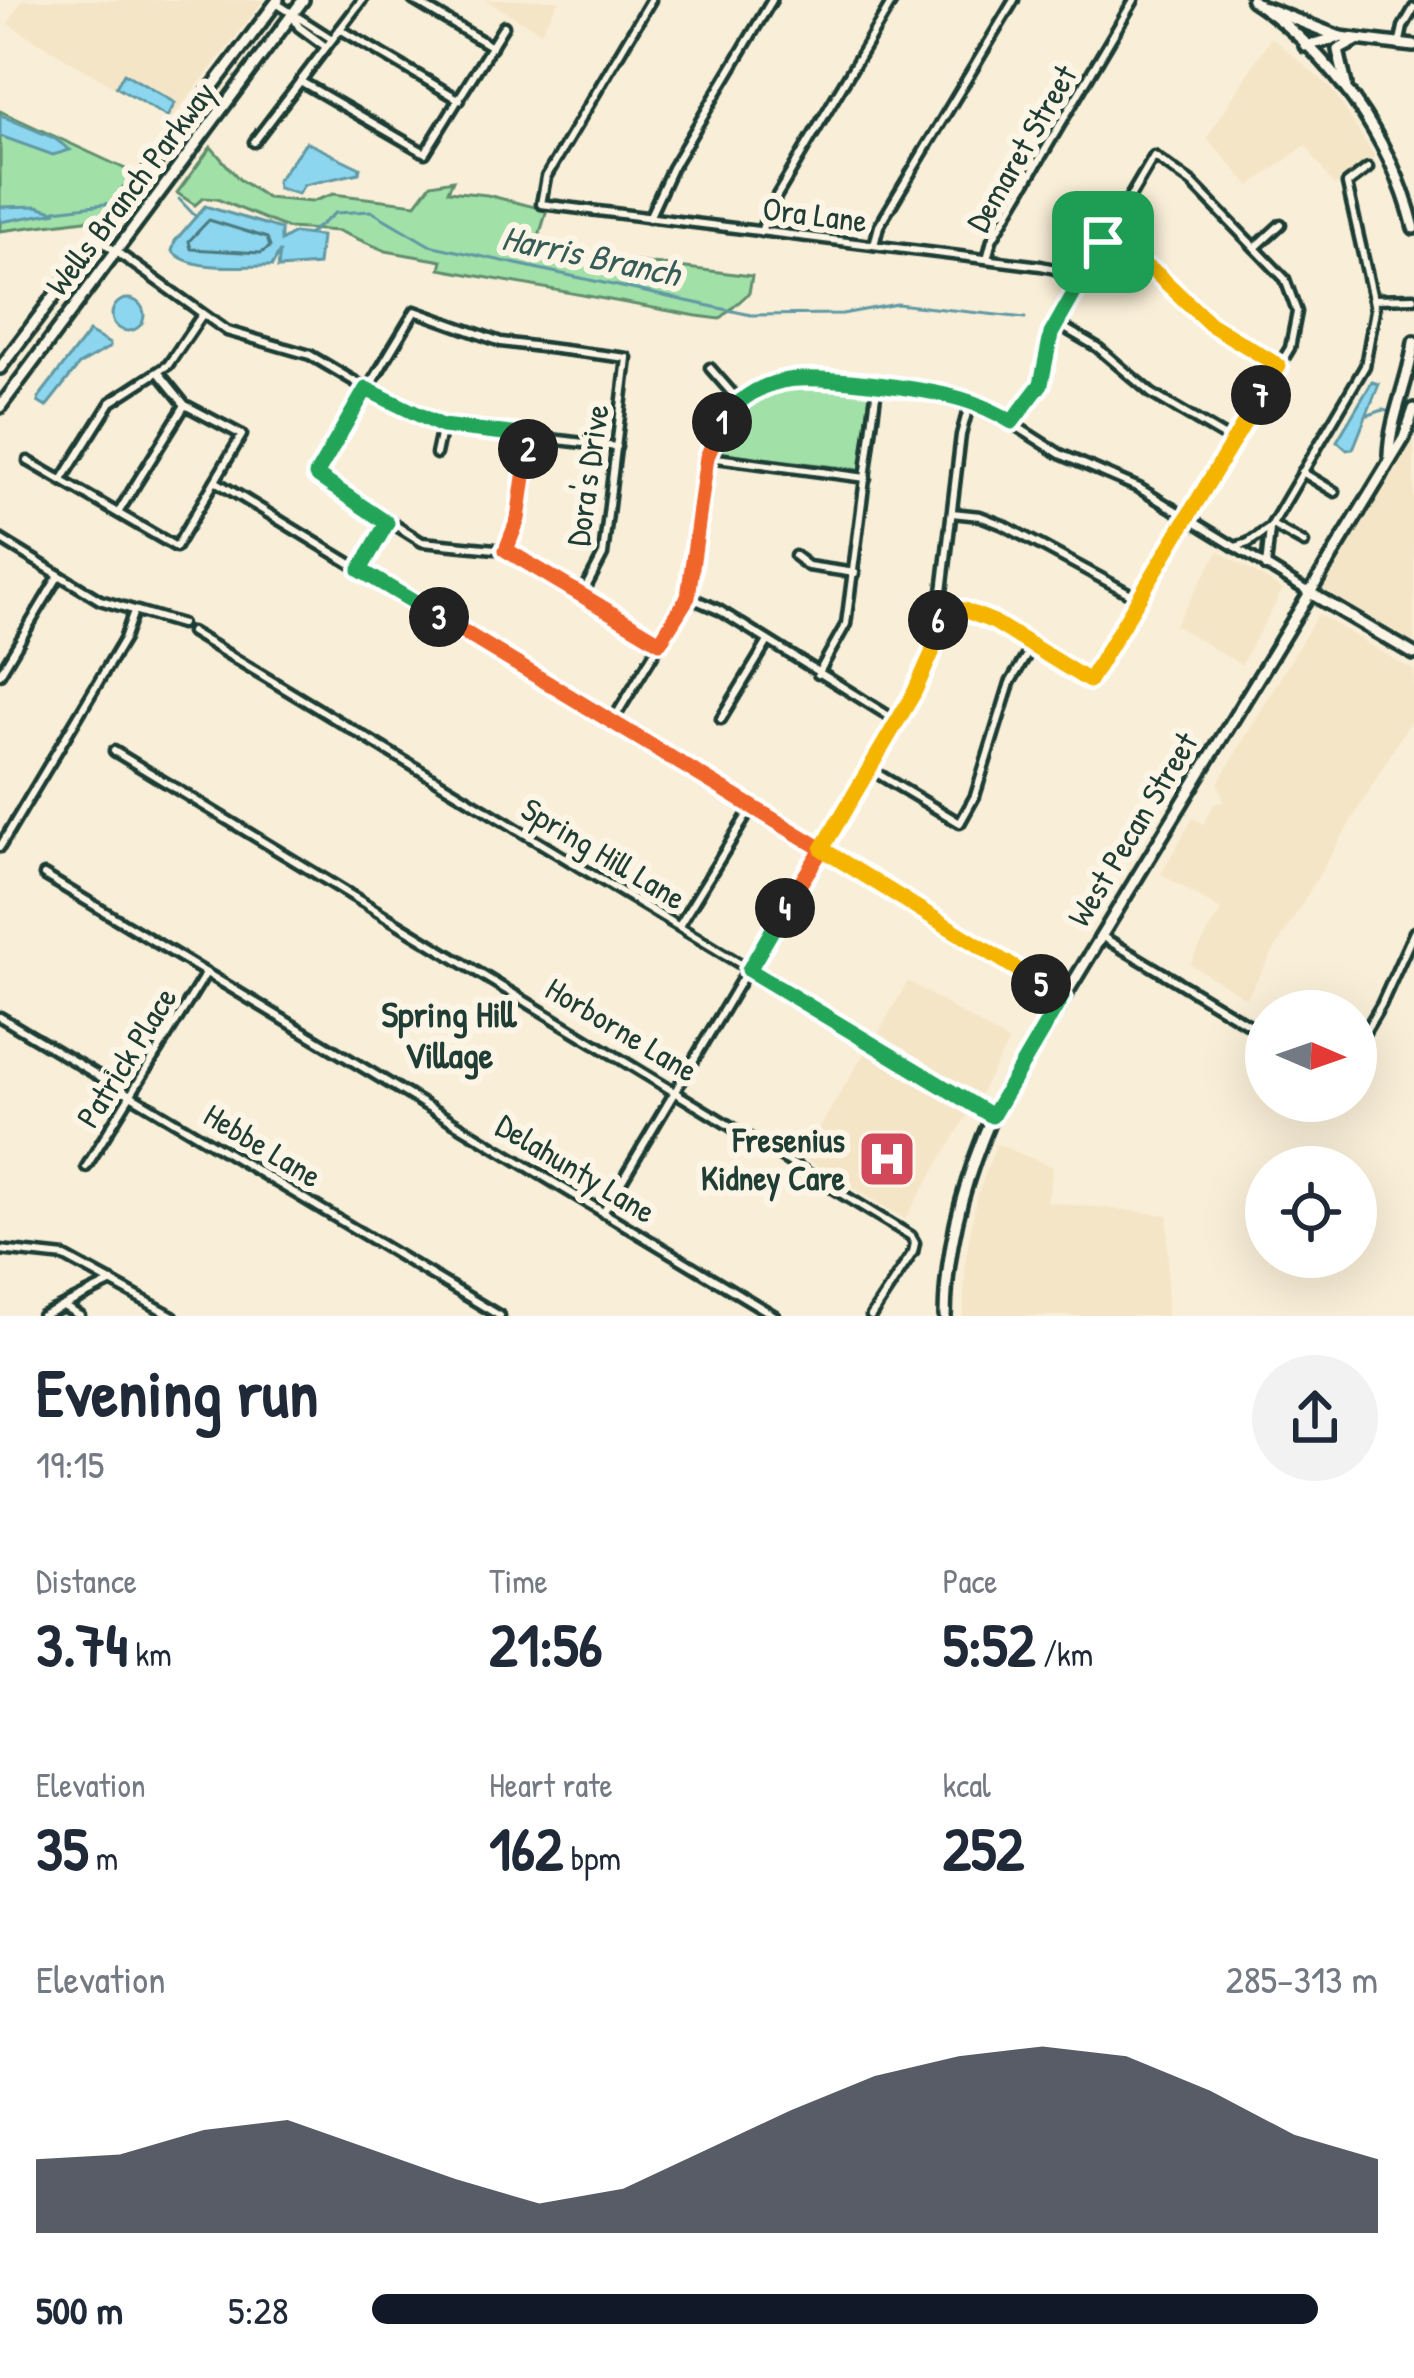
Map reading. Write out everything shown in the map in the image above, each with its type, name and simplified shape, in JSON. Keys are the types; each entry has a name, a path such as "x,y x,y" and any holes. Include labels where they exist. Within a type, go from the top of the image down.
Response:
{"main road":[{"name":"Wells Branch Parkway","path":"0,406 303,0"},
{"name":"Wells Branch Parkway","path":"0,368 277,2"},
{"path":"1256,3 1340,37 1414,46"},
{"path":"1256,3 1347,91 1396,177 1414,228"},
{"path":"1305,46 1340,37"},
{"path":"1347,91 1338,50 1357,40"},
{"name":"West Pecan Street","path":"1389,455 1414,342"},
{"name":"West Pecan Street","path":"945,1316 949,1254 959,1206 992,1116 1403,438 1414,409"},
{"path":"1307,591 1414,653"}],"street":[{"path":"254,142 362,0"},
{"path":"413,0 492,46"},
{"name":"Ora Lane","path":"651,0 546,177 542,204 987,259 1055,269 1080,283"},
{"path":"650,218 672,168 772,0"},
{"path":"761,232 769,209 893,0"},
{"path":"874,245 879,226 1014,0"},
{"name":"Demaret Street","path":"987,259 992,240 1134,0"},
{"path":"277,2 332,39"},
{"path":"1399,46 1414,8"},
{"path":"292,15 299,27 326,47"},
{"path":"300,81 420,153 429,151 504,26"},
{"path":"340,29 460,100"},
{"path":"940,606 977,613 1089,681 1293,344 1297,312 1285,279 1192,183 1154,156 1056,323 1041,384 1012,422"},
{"path":"1266,567 1271,526 1364,367 1375,310 1348,184 1368,168"},
{"path":"1255,248 1281,224"},
{"path":"100,240 202,315 250,340 310,356 442,426 617,447"},
{"path":"1103,242 1156,273 1210,324 1279,366"},
{"path":"1372,299 1414,298"},
{"name":"Dora's Drive","path":"366,389 415,311 501,342 627,358 603,554 582,595"},
{"path":"62,480 111,402 159,373 202,315"},
{"path":"1056,323 1097,347 1152,394 1232,442"},
{"path":"710,368 739,401"},
{"path":"28,461 176,547 242,435 185,405 159,373"},
{"path":"612,722 688,597 707,457 718,429 739,401 760,388 791,379 970,402 1012,422 1060,454 1122,478 1307,591"},
{"path":"818,674 845,629 877,387"},
{"path":"366,389 316,475 387,523 436,545 506,550 660,642"},
{"path":"603,1213 925,672 935,640 961,435 970,402"},
{"path":"118,513 185,405"},
{"path":"436,454 442,426"},
{"path":"506,550 518,519 530,436"},
{"path":"707,457 866,478"},
{"path":"1302,472 1335,492"},
{"path":"215,481 1062,997"},
{"path":"952,513 1003,525 1138,598"},
{"path":"360,570 387,523"},
{"path":"1271,526 1304,544"},
{"path":"1235,547 1271,526"},
{"path":"0,539 100,600 181,624"},
{"path":"795,556 808,566 855,573"},
{"path":"0,674 59,575"},
{"path":"688,597 719,610 897,721"},
{"path":"0,847 124,639 134,611"},
{"name":"Spring Hill Lane","path":"191,632 992,1116"},
{"path":"721,718 767,643"},
{"path":"868,768 960,823 975,796 1010,683 1032,646"},
{"name":"Horborne Lane","path":"114,751 676,1090 915,1243 871,1316"},
{"path":"679,926 752,807"},
{"name":"Delahunty Lane","path":"44,875 775,1316"},
{"path":"1377,1012 1414,932"},
{"path":"1100,935 1245,1022"},
{"name":"Patrick Place","path":"86,1167 206,973"},
{"name":"Hebbe Lane","path":"0,1017 500,1316"},
{"path":"0,1250 65,1258 173,1316"},
{"path":"42,1316 112,1282"},
{"path":"140,1316 149,1303"},
{"path":"63,1306 80,1316"}],"shaded area":[{"path":"22,0 264,0 170,121 8,24"},
{"path":"485,0 559,0 541,32"},
{"path":"1271,37 1331,88 1375,157 1334,186 1306,145 1250,186 1207,138"},
{"path":"1414,436 1414,644 1323,589"},
{"path":"1219,551 1283,590 1241,665 1175,625"},
{"path":"1318,614 1414,671 1414,715 1251,990 1245,990 1245,997 1190,964 1221,910 1161,874 1193,818 1203,824 1214,805 1224,801 1218,783"},
{"path":"908,981 1009,1042 976,1101 876,1037"},
{"path":"865,1052 968,1114 905,1219 802,1157"},
{"path":"996,1144 1053,1167 1047,1202 1168,1215 1167,1316 963,1316 976,1199"}],"green space":[{"path":"0,111 134,173 100,218 0,231"},
{"path":"211,147 239,179 267,198 311,202 333,194 416,204 431,184 453,180 448,191 547,210 537,243 540,250 752,276 749,293 720,319 697,316 440,269 442,261 386,251 339,231 287,228 217,199 203,198 195,205 177,193"},
{"path":"806,384 870,393 861,470 715,452 726,423 747,401 775,388"}],"water":[{"path":"124,73 175,103 167,117 116,87"},
{"path":"0,115 70,150 53,155 0,136"},
{"path":"306,142 360,168 359,173 304,185 298,194 278,188 277,181"},
{"path":"37,206 57,212 0,222 0,207"},
{"path":"205,206 281,229 281,241 294,233 321,236 318,265 278,268 280,251 272,266 205,265 181,258 172,251 175,241"},
{"path":"128,299 139,304 144,315 139,326 128,331 117,326 112,315 117,304"},
{"path":"89,332 110,347 79,365 46,407 38,402 39,397"},
{"path":"1372,382 1379,384 1353,449 1347,450 1337,441"}],"waterway":[{"name":"Harris Branch","path":"179,199 196,217"},
{"name":"Harris Branch","path":"55,210 113,203"},
{"name":"Harris Branch","path":"309,234 335,213 371,211 429,245 751,315 842,314 897,304 1025,318"},
{"path":"1369,415 1390,412"}],"place":[{"name":"Fresenius Kidney Care","path":"887,1159"}],"district":[{"name":"Spring Hill Village","path":"449,1034"}],"route":[{"path":"1103,242 1051,334 1041,384 1012,422 988,408 949,396 805,379 770,385 739,401 713,438 688,597 660,642 506,550 518,519 530,436 442,426 366,389 316,475 387,523 360,570 822,849 749,970 992,1116 1062,997 822,849 925,672 940,606 977,613 1089,681 1279,366 1210,324 1156,273 1103,242"}]}
